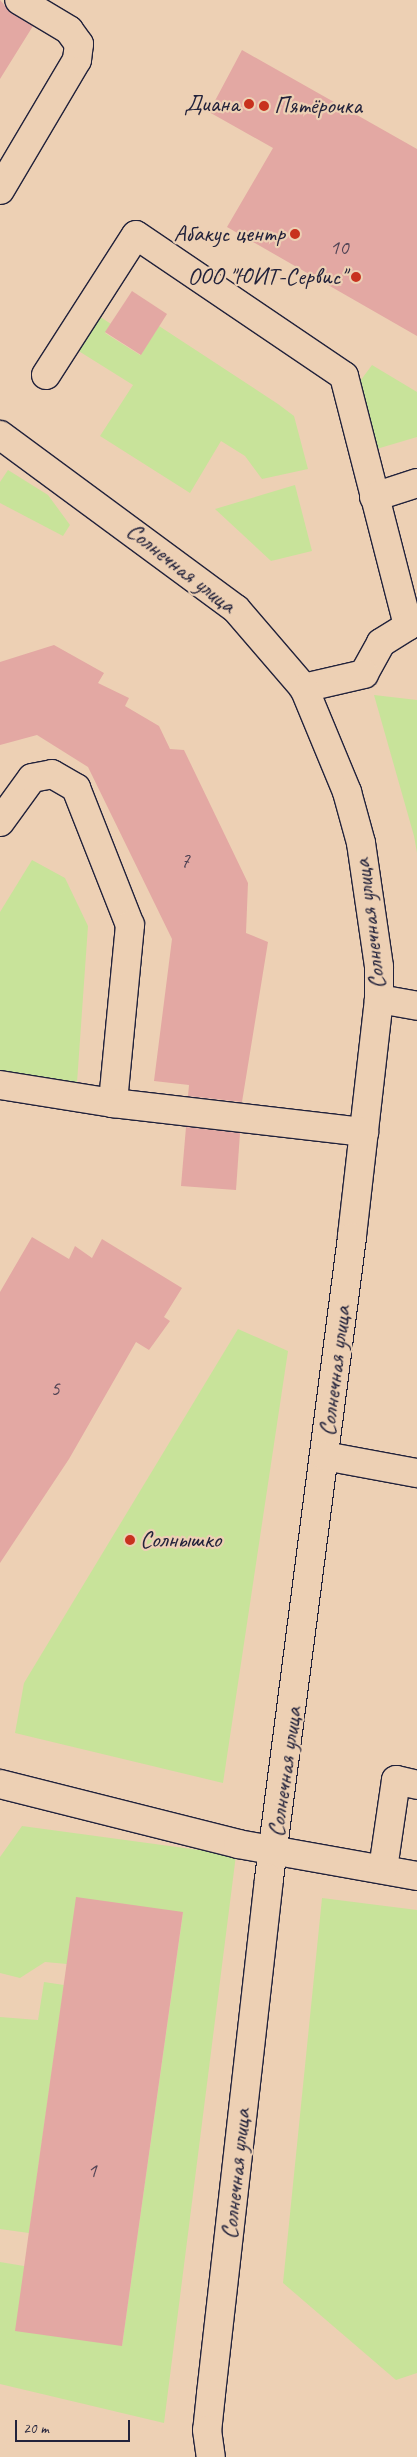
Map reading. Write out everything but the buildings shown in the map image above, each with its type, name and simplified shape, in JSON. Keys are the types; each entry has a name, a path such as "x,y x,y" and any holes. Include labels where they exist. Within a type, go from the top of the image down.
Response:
{"street":[{"path":"0,190 77,60 79,44 69,30 19,0"},
{"path":"46,375 136,236 344,376 374,497 413,629 381,644 364,674 304,688"},
{"name":"Солнечная улица","path":"0,435 236,609 304,688 347,792 361,843 379,967 379,1000 364,1132 325,1456 274,1849 207,2430 211,2457"},
{"path":"374,497 417,483"},
{"path":"0,822 32,778 52,774 76,788 130,925 113,1103"},
{"path":"379,1000 417,1006"},
{"path":"0,1085 113,1103 364,1132"},
{"path":"325,1456 417,1473"},
{"path":"383,1869 396,1780 417,1785"},
{"path":"0,1784 238,1844 417,1876"}],"green space":[{"path":"99,316 111,324 105,333 140,355 159,326 278,404 294,416 308,469 262,479 245,456 221,441 190,493 100,436 133,385 77,350"},
{"path":"372,365 417,392 417,437 363,453 349,396"},
{"path":"8,470 48,495 70,525 63,536 0,503 0,482"},
{"path":"295,485 312,551 271,561 215,509"},
{"path":"374,695 417,700 417,853 414,836"},
{"path":"32,860 65,878 88,926 76,1097 0,1085 0,912"},
{"path":"238,1329 288,1351 223,1783 15,1733 24,1683"},
{"path":"22,1826 236,1855 164,2423 0,2384 0,2262 24,2266 122,2346 183,1913 67,1964 45,1962 20,1978 0,1973 0,1857"},
{"path":"322,1898 417,1910 417,2373 396,2380 283,2283"},
{"path":"44,1982 64,1985 29,2233 0,2229 0,2017 38,2020"}],"place":[{"name":"Диана","path":"249,104"},
{"name":"Пятёрочка","path":"264,106"},
{"name":"Абакус центр","path":"295,234"},
{"name":"ООО \"ЮИТ-Сервис\"","path":"356,277"},
{"name":"Солнышко","path":"130,1540"}]}
